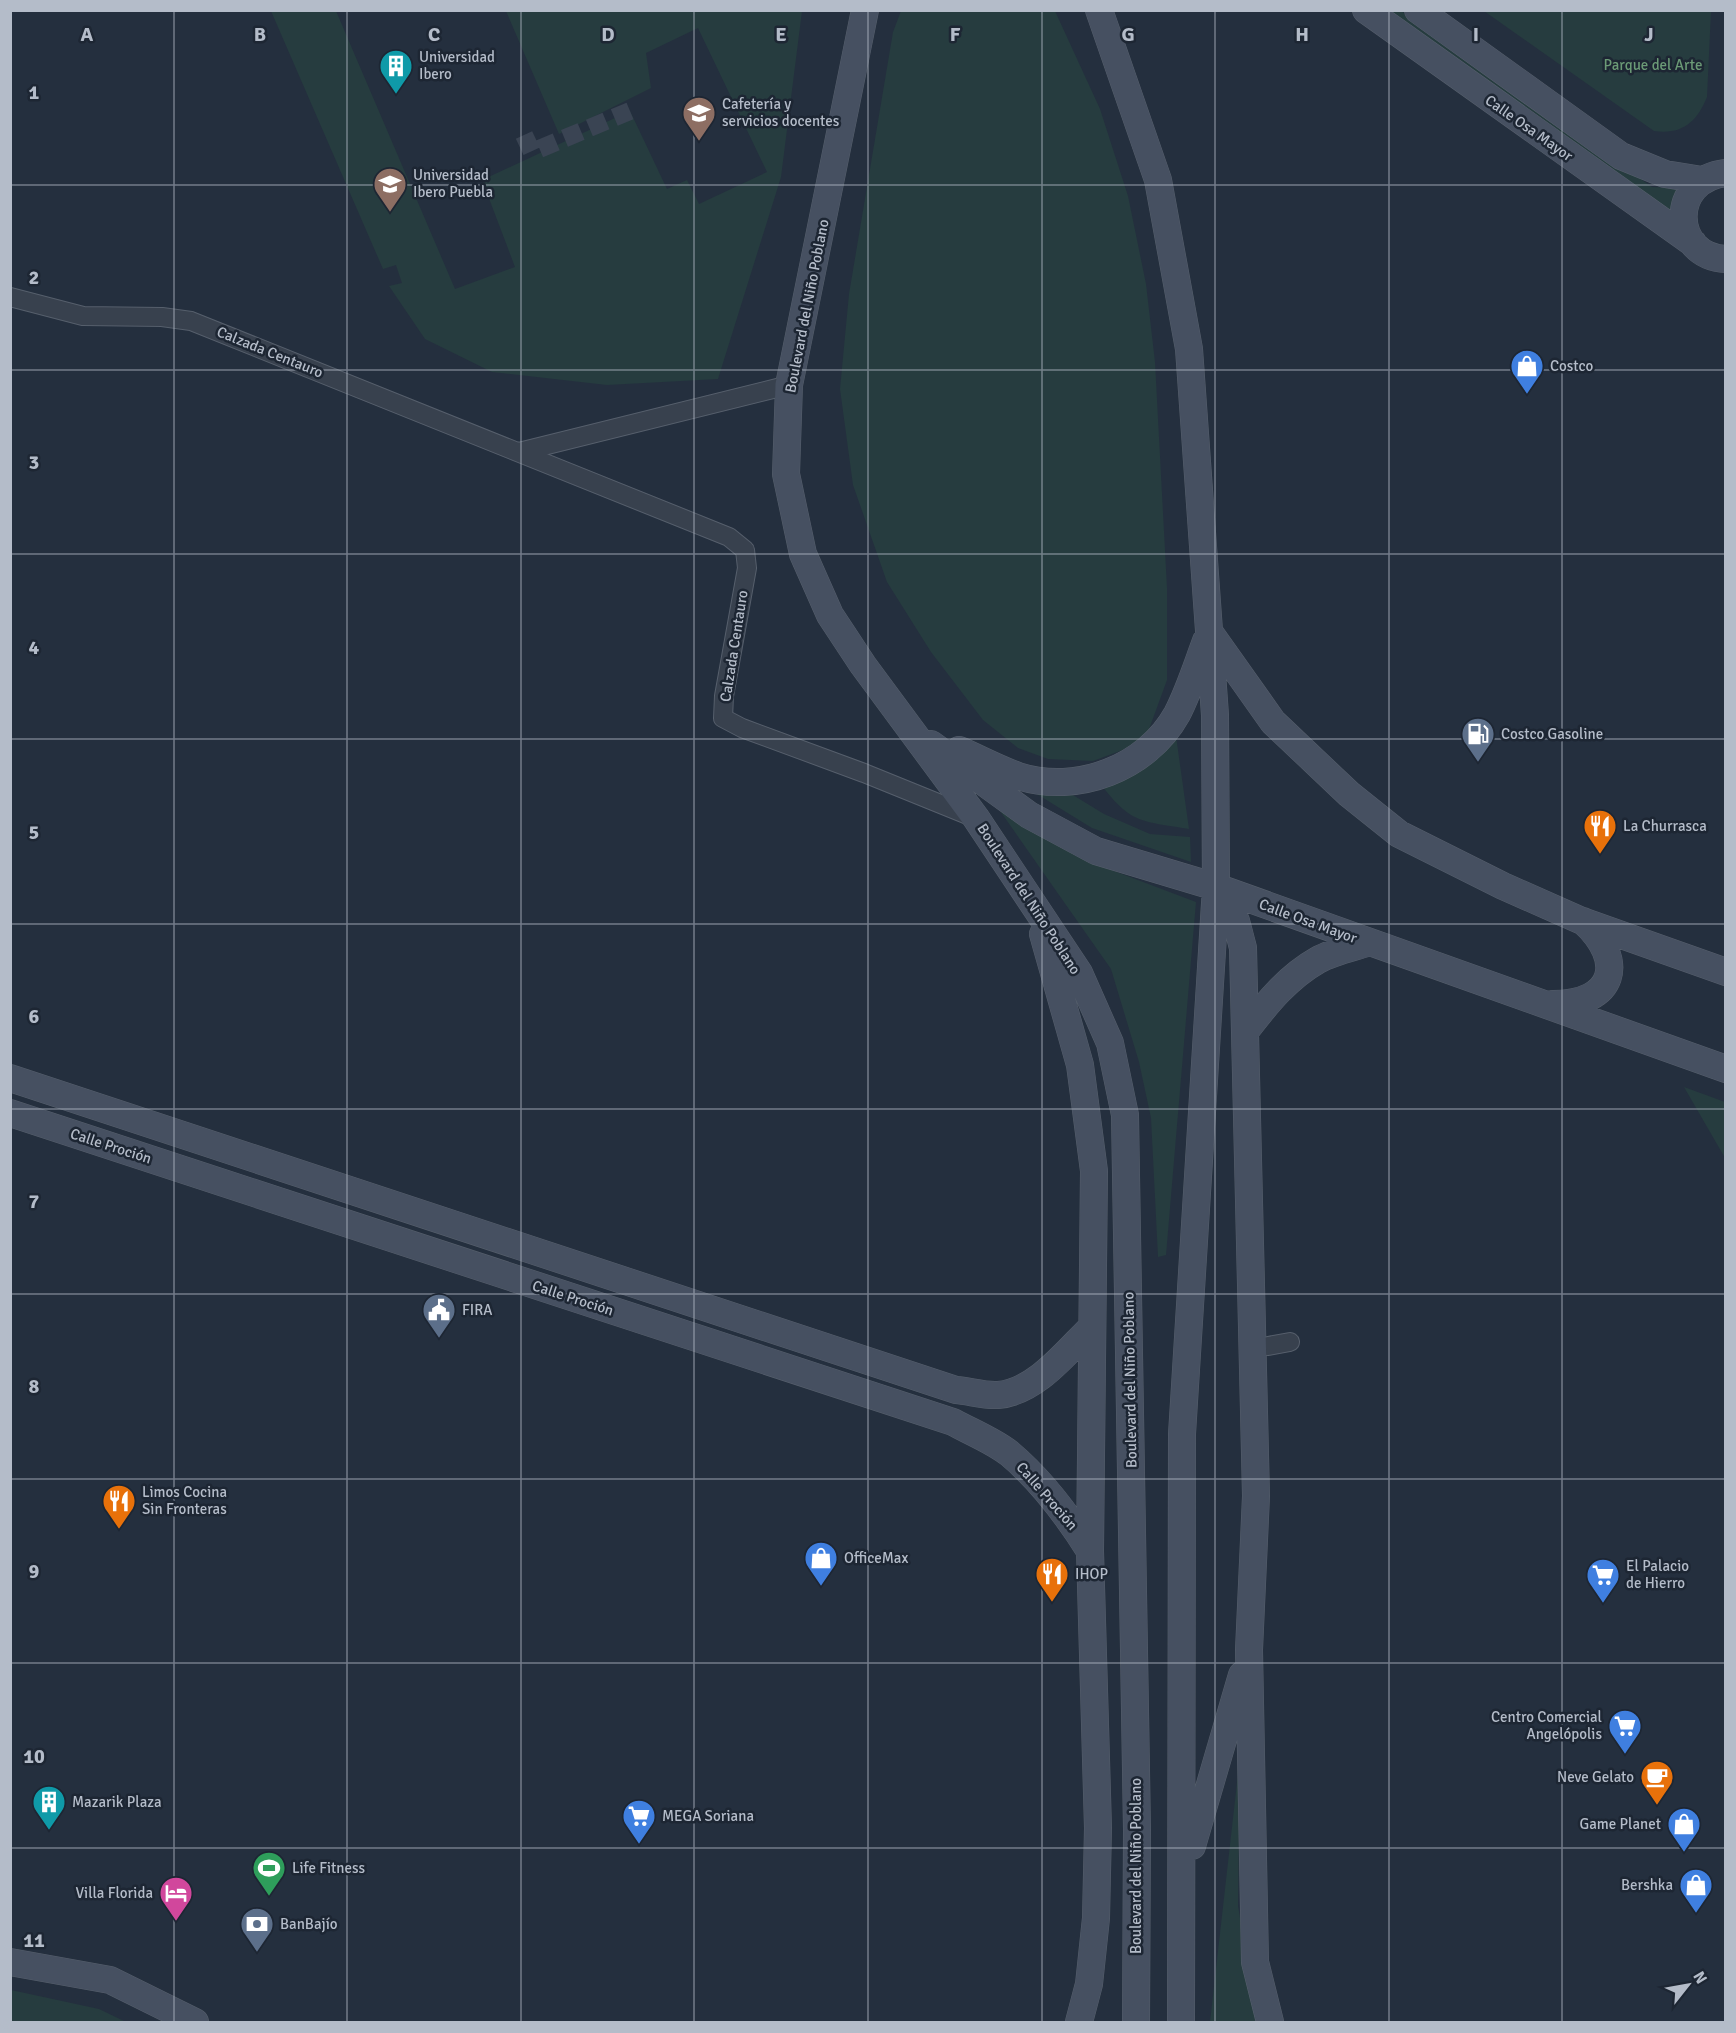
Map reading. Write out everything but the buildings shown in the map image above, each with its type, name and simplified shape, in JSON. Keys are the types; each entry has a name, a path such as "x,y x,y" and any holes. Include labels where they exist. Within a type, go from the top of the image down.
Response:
{"main road":[{"name":"Boulevard del Niño Poblano","path":"865,10 789,384 786,474 803,554 830,615 863,664 914,730 1035,905 1079,973 1110,1043 1125,1115 1137,1830 1136,2022"},
{"path":"860,41 874,10"},
{"path":"1099,10 1158,180 1189,349 1215,715 1216,887 1182,1434 1181,2022"},
{"name":"Calle Osa Mayor","path":"1366,10 1713,257"},
{"name":"Calle Osa Mayor","path":"1418,10 1621,156 1665,174 1717,172"},
{"path":"1713,257 1686,233 1683,210 1686,198 1717,172"},
{"path":"914,730 1019,776 1052,782 1098,777 1132,761 1154,744 1171,723 1209,632"},
{"path":"1209,632 1273,722 1348,794 1399,834 1503,886 1582,921 1725,972"},
{"name":"Calle Osa Mayor","path":"914,730 1029,815 1096,851 1216,887 1367,943 1546,1004 1725,1069"},
{"path":"1216,887 1236,921 1243,948 1247,1029 1256,1496 1249,1650 1255,1962 1270,2022"},
{"path":"1035,905 1080,1065 1094,1171 1090,1551 1098,1828 1096,1918 1089,1984 1079,2022"},
{"path":"1546,1004 1572,1004 1588,1000 1603,988 1608,979 1611,970 1609,956 1597,936 1582,921"},
{"path":"1247,1029 1273,995 1292,978 1319,959 1367,943"},
{"path":"10,1078 956,1390 998,1395 1024,1386 1043,1373 1092,1327"},
{"name":"Calle Proción","path":"10,1113 953,1422 1008,1452 1064,1512 1090,1551"},
{"path":"320,1214 329,1183"},
{"path":"1183,1875 1249,1650"},
{"path":"10,1962 110,1980 195,2022"}],"street":[{"name":"Calzada Centauro","path":"10,297 83,316 162,317 191,321 729,537 745,550 747,568 724,696 723,718 742,728 976,818"},
{"path":"519,452 789,384"},
{"path":"1268,1346 1290,1342"}],"green space":[{"path":"271,11 336,11 455,289 515,267 482,180 630,111 667,189 687,180 699,204 767,172 698,28 646,53 651,88 559,134 506,11 802,11 781,177 718,379 607,385 492,372 425,339 389,286 402,283 396,265 383,269"},
{"path":"901,11 1055,11 1100,109 1128,196 1146,284 1155,362 1167,588 1167,680 1148,732 1128,748 1093,761 1048,759 1018,748 983,720 931,652 887,582 853,485 840,389 849,294 893,32"},
{"path":"1380,11 1401,11 1652,187 1680,188 1676,223"},
{"name":"Parque del Arte","path":"1484,11 1711,11 1707,97 1693,120 1687,125 1673,131 1654,131"},
{"path":"1176,736 1189,829 1150,822 1131,815 1103,787"},
{"path":"1027,788 1068,792 1104,814 1150,834 1190,837 1191,862 1092,828"},
{"path":"998,808 1049,841 1114,871 1196,902 1166,1255 1158,1257 1151,1118 1139,1062 1111,969"},
{"path":"1684,1087 1725,1102 1725,1158"},
{"path":"1240,1756 1238,1906 1258,2022 1210,2022"},
{"path":"11,1990 99,2009 126,2022 11,2022"}],"tunnel":[{"path":"524,135 532,152 630,111"}],"place":[{"name":"Universidad Ibero","path":"396,95"},
{"name":"Cafetería y servicios docentes","path":"699,142"},
{"name":"Universidad Ibero Puebla","path":"390,213"},
{"name":"Costco","path":"1527,395"},
{"name":"Costco Gasoline","path":"1478,763"},
{"name":"La Churrasca","path":"1600,855"},
{"name":"FIRA","path":"439,1339"},
{"name":"Limos Cocina Sin Fronteras","path":"119,1530"},
{"name":"OfficeMax","path":"821,1587"},
{"name":"IHOP","path":"1052,1603"},
{"name":"El Palacio de Hierro","path":"1603,1604"},
{"name":"Centro Comercial Angelópolis","path":"1625,1755"},
{"name":"Neve Gelato","path":"1657,1806"},
{"name":"Mazarik Plaza","path":"49,1831"},
{"name":"MEGA Soriana","path":"639,1845"},
{"name":"Game Planet","path":"1684,1853"},
{"name":"Life Fitness","path":"269,1897"},
{"name":"Bershka","path":"1696,1914"},
{"name":"Villa Florida","path":"176,1922"},
{"name":"BanBajío","path":"257,1953"}]}
